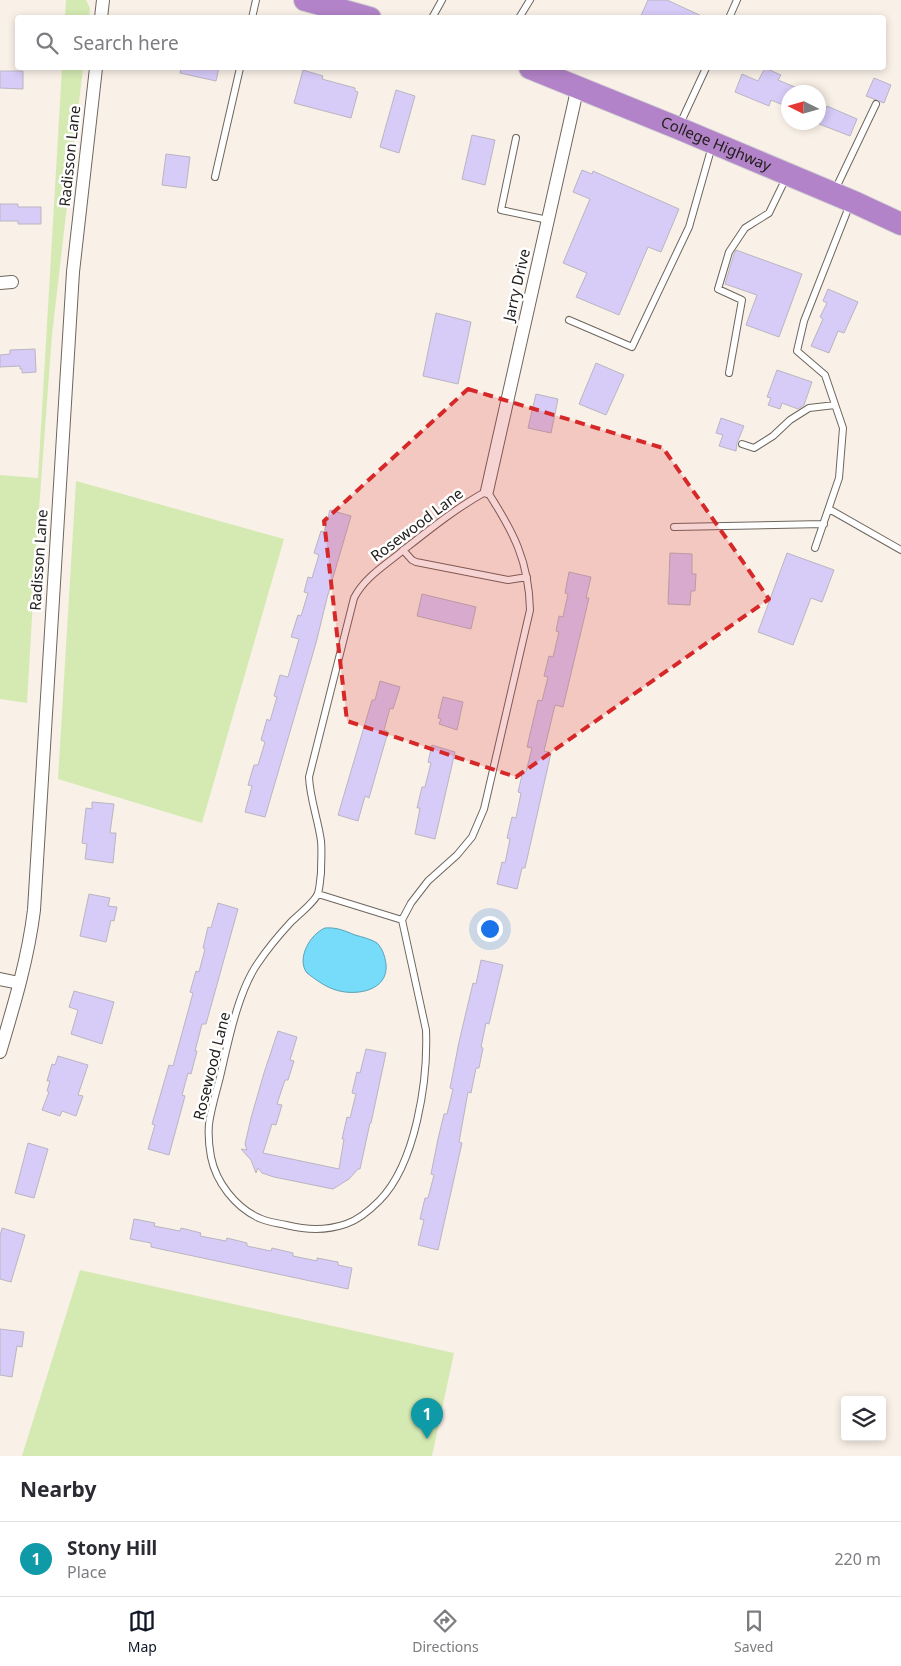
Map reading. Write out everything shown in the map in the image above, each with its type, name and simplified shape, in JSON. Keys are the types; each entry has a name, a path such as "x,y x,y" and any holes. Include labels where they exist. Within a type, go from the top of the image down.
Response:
{"highway":[{"path":"305,0 359,15"},
{"name":"College Highway","path":"535,70 713,142 901,224"}],"street":[{"path":"101,15 103,0"},
{"name":"Radisson Lane","path":"0,1052 20,983 34,910 73,272 96,70"},
{"name":"Jarry Drive","path":"487,491 578,86"},
{"path":"0,979 20,983"}],"lane":[{"path":"253,15 256,0"},
{"path":"434,15 442,0"},
{"path":"522,15 530,0"},
{"path":"730,15 736,0"},
{"path":"215,177 240,70"},
{"path":"678,128 705,70"},
{"path":"815,548 839,478 843,428 825,376 797,351 804,321 842,197 876,104"},
{"path":"516,138 501,210 548,220"},
{"path":"569,320 632,347 689,227 713,142"},
{"path":"729,373 742,300 718,290 728,252 745,228 769,213 788,174"},
{"path":"742,444 754,448 773,436 790,420 808,408 835,405"},
{"name":"Rosewood Lane","path":"487,491 515,538 530,590 530,610 484,809 472,838 457,855 428,881 411,903 402,920 424,1013 427,1047 424,1082 416,1122 402,1166 379,1200 360,1217 347,1224 318,1230 269,1222 243,1208 228,1194 218,1179 210,1153 210,1116 226,1052 248,978 280,935 318,894 322,858 321,840 310,792 309,777 354,598 359,588 370,577 403,550 438,522 487,491"},
{"path":"829,509 901,550"},
{"path":"674,527 824,524"},
{"path":"403,550 415,562 508,580 527,577"},
{"path":"318,894 402,920"}],"highlighted area":[{"path":"468,389 663,448 769,599 516,777 347,721 324,521"}],"green space":[{"path":"66,0 86,0 90,8 89,15 65,15"},
{"path":"62,70 83,70 52,335 27,703 0,699 0,475 38,478"},
{"path":"76,481 284,539 202,823 58,779"},
{"path":"80,1270 454,1353 432,1456 22,1456"}],"water":[{"path":"325,928 341,930 377,943 381,948 386,964 382,981 368,990 350,992 330,988 307,973 303,961 306,948 314,936"}],"building":[{"path":"648,0 667,0 700,15 641,15"},
{"path":"181,70 219,70 216,81 180,73"},
{"path":"303,70 323,76 322,79 355,88 355,91 358,92 351,118 294,103"},
{"path":"764,70 770,70 781,75 778,80 790,85 781,85 781,104 771,100 769,106 735,92 742,74 758,81"},
{"path":"0,71 23,71 23,89 0,88"},
{"path":"874,78 891,85 884,103 866,96"},
{"path":"396,90 415,96 399,153 380,147"},
{"path":"827,106 857,119 850,136 826,127"},
{"path":"472,135 495,140 485,185 462,179"},
{"path":"166,154 190,157 186,188 162,185"},
{"path":"582,170 592,174 593,171 679,209 661,252 648,247 619,315 576,297 587,273 563,263 590,199 573,192"},
{"path":"0,204 18,204 18,207 41,207 41,224 18,224 18,221 0,221"},
{"path":"736,250 802,274 779,337 746,325 757,295 725,284"},
{"path":"828,289 858,302 844,333 838,331 829,353 811,346 823,319 820,317 827,303 823,301"},
{"path":"436,313 471,322 458,384 423,376"},
{"path":"35,349 36,372 22,373 20,366 0,367 0,355 10,354 10,350"},
{"path":"596,363 624,375 606,415 579,404"},
{"path":"777,370 812,382 804,405 798,409 782,403 780,409 768,405 771,398 767,397"},
{"path":"536,394 558,399 551,433 528,428"},
{"path":"721,418 744,426 736,451 719,446 723,435 716,433"},
{"path":"330,510 351,516 265,817 245,812 252,786 248,785 254,765 258,765 265,742 261,740 267,719 270,721 277,697 274,696 280,675 288,677 299,639 291,637 298,615 301,616 308,593 304,592 308,577 312,578 319,555 314,553 321,531 324,532"},
{"path":"670,553 692,554 692,574 696,574 695,591 691,591 690,605 668,604"},
{"path":"787,553 834,570 822,602 811,598 793,645 758,632"},
{"path":"569,572 591,577 586,598 589,598 563,707 555,705 544,751 551,753 525,868 522,868 517,889 497,884 502,862 505,863 510,839 507,838 512,817 516,818 521,793 518,792 523,771 526,772 532,748 527,747 538,700 542,701 548,677 544,676 549,656 553,657 559,632 556,631 559,616 563,617 568,594 565,593"},
{"path":"422,594 476,607 471,629 417,616"},
{"path":"380,681 400,687 393,709 390,708 384,730 388,732 369,798 365,796 358,821 338,815 372,700 375,700"},
{"path":"443,697 463,702 457,730 439,724 441,719 438,718"},
{"path":"432,745 455,752 435,839 415,834 420,808 417,808 431,763 428,762"},
{"path":"92,802 114,804 110,833 116,833 113,863 85,859 87,844 82,843 86,808 92,809"},
{"path":"89,894 110,898 108,906 117,907 114,921 111,920 106,942 80,936"},
{"path":"218,903 238,909 206,1024 202,1024 191,1074 188,1073 182,1095 185,1096 169,1155 148,1149 155,1125 152,1124 169,1065 173,1066 193,993 190,992 196,971 199,972 208,927 211,928"},
{"path":"481,960 503,965 489,1024 486,1023 479,1068 476,1068 471,1093 468,1092 459,1142 462,1143 438,1250 418,1245 424,1220 420,1219 425,1198 428,1198 434,1175 431,1174 444,1114 447,1114 453,1089 450,1088 459,1042 473,983 476,984"},
{"path":"74,991 114,1002 102,1044 71,1034 78,1010 69,1007"},
{"path":"278,1031 297,1037 290,1060 294,1061 277,1104 282,1105 276,1125 272,1124 263,1153 339,1169 344,1139 342,1139 347,1117 350,1118 356,1094 352,1093 357,1072 360,1073 366,1049 386,1053 360,1169 333,1189 274,1177 262,1173 258,1168 256,1173 251,1160 241,1149 247,1150 245,1144 251,1118"},
{"path":"58,1056 88,1065 78,1095 83,1096 76,1116 62,1111 60,1116 42,1110 49,1092 47,1091 50,1081 47,1081 52,1064 55,1065"},
{"path":"28,1143 48,1149 34,1198 15,1193"},
{"path":"134,1219 155,1223 154,1226 180,1231 181,1228 201,1233 200,1236 226,1241 227,1238 247,1243 247,1246 271,1251 272,1248 293,1253 293,1256 317,1261 317,1258 338,1262 338,1265 352,1268 348,1289 151,1247 151,1243 130,1239"},
{"path":"2,1228 25,1235 11,1282 0,1279 0,1236"},
{"path":"0,1329 24,1332 22,1347 17,1346 12,1377 0,1375"}],"place":[{"name":"Stony Hill","path":"427,1439"}]}
